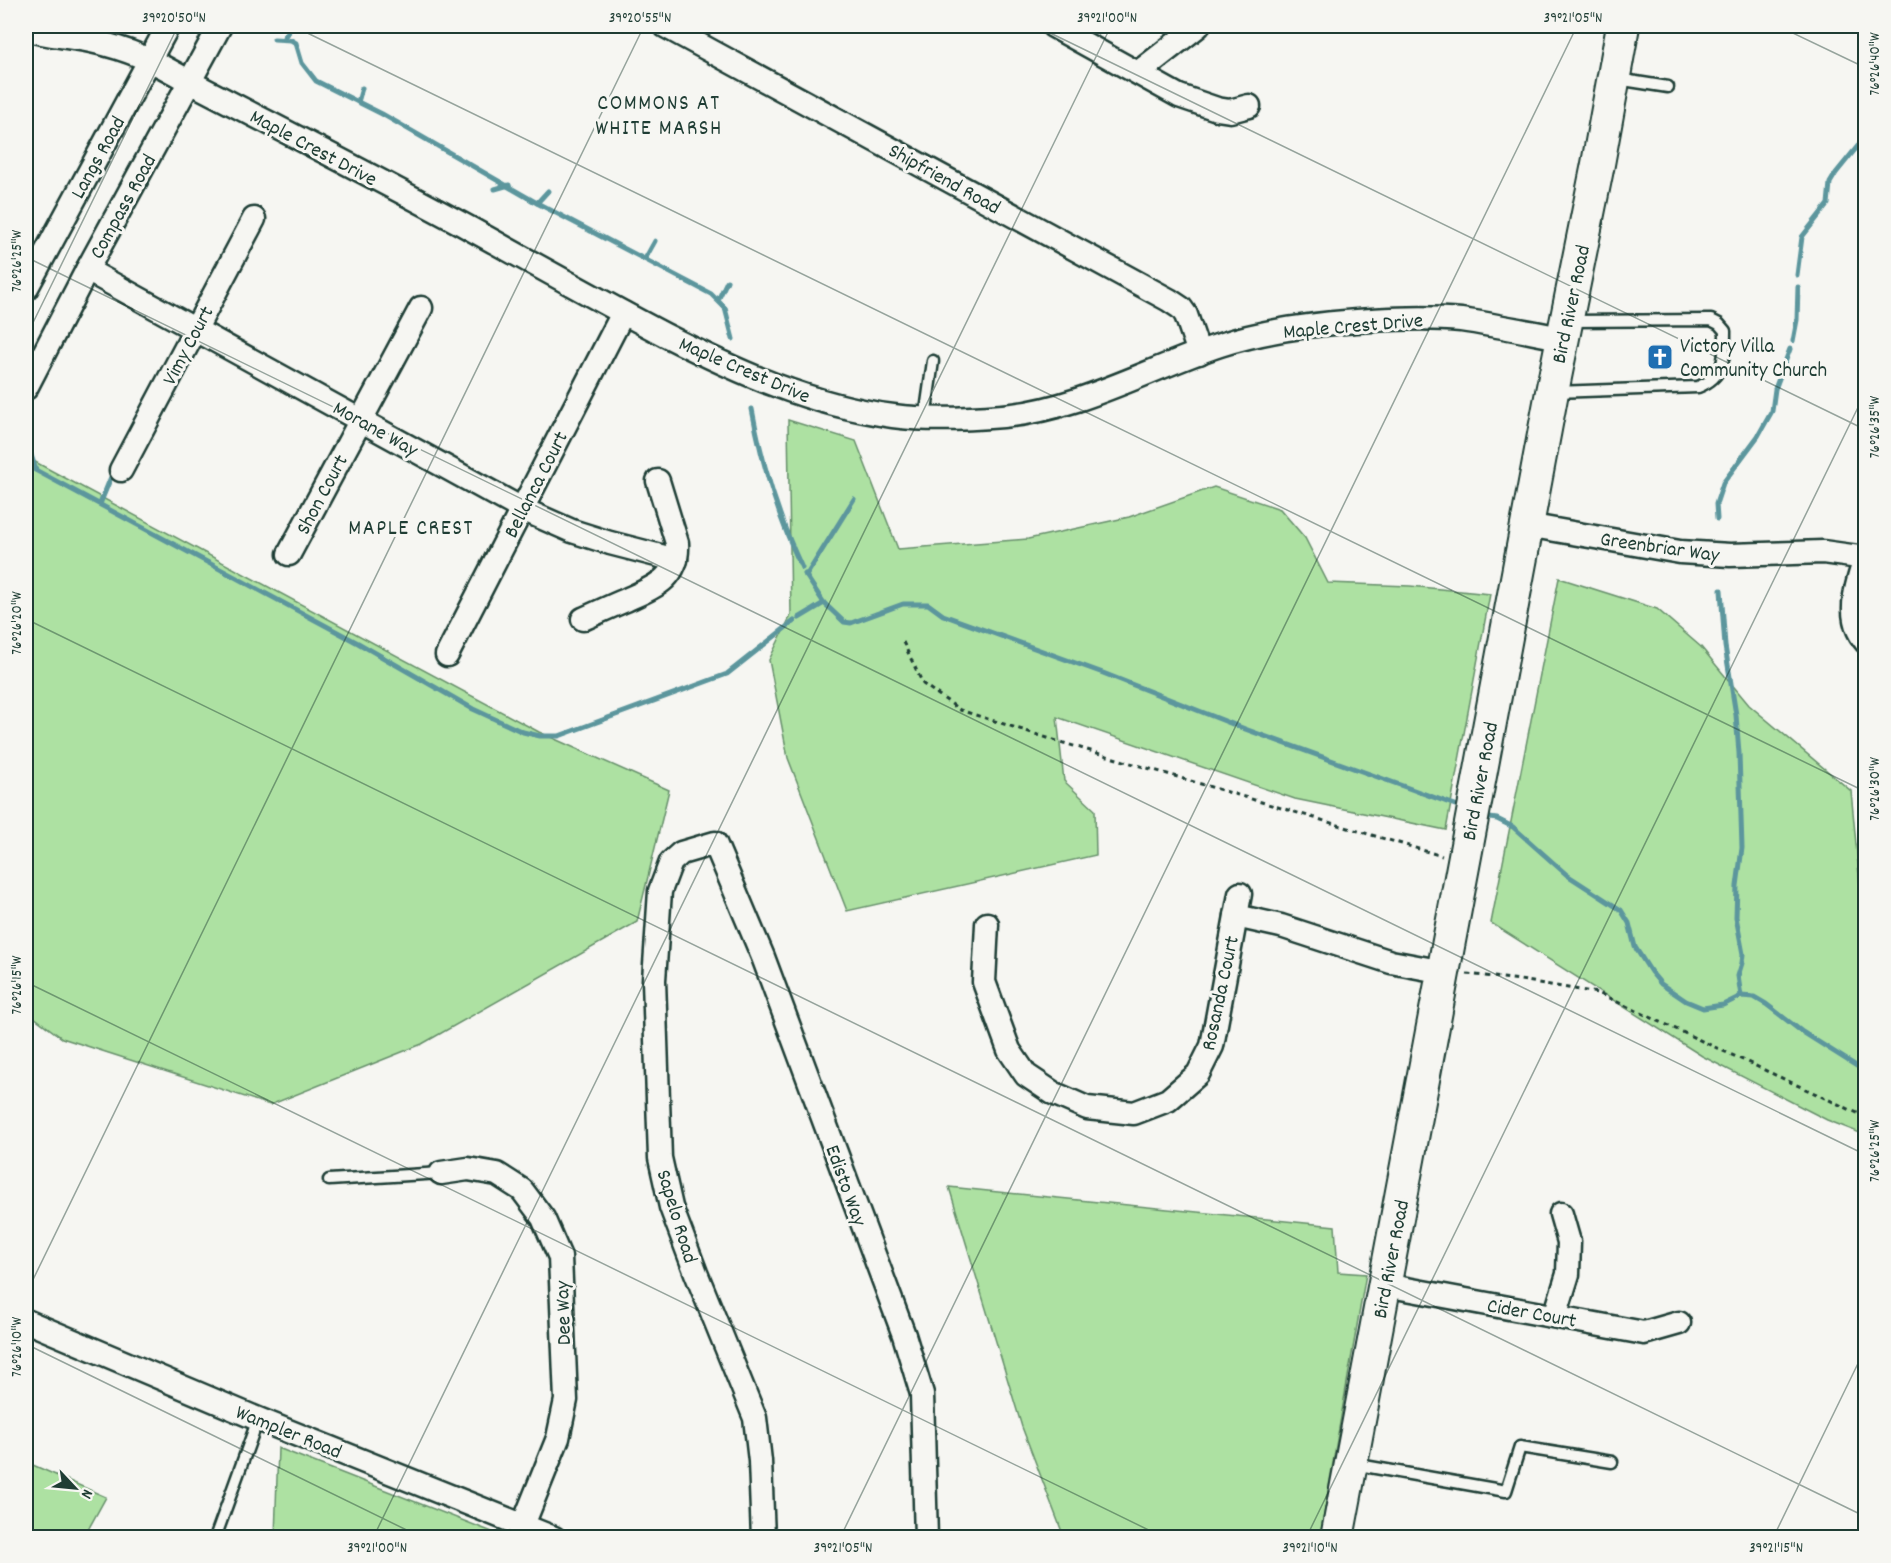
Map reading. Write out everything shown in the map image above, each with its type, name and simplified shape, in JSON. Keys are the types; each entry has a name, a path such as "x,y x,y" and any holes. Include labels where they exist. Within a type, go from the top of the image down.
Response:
{"street":[{"name":"Langs Road","path":"26,289 168,26"},
{"name":"Compass Road","path":"26,388 87,270 220,26"},
{"name":"Shipfriend Road","path":"665,26 1169,300 1181,308 1186,315 1199,353"},
{"path":"1053,26 1179,96 1230,111 1249,106"},
{"path":"1138,72 1198,26"},
{"name":"Bird River Road","path":"1337,1538 1623,26"},
{"name":"Maple Crest Drive","path":"26,30 89,40 150,59 723,365 806,397 856,410 894,416 948,419 1007,416 1046,408 1102,391 1199,353 1256,335 1320,324 1403,318 1459,320 1564,329"},
{"name":"Vimy Court","path":"121,470 254,219"},
{"name":"Morane Way","path":"87,270 522,509 572,531 676,560"},
{"name":"Shon Court","path":"289,554 421,308"},
{"name":"Bellanca Court","path":"447,655 623,313"},
{"path":"583,619 657,586 665,579 676,560 677,543 658,481"},
{"name":"Greenbriar Way","path":"1527,525 1680,552 1730,555 1823,552 1865,557 1856,588 1854,621 1859,635 1866,642"},
{"name":"Sapelo Road","path":"715,843 681,853 671,862 660,891 654,980 660,1158 671,1207 755,1418 759,1443 763,1538"},
{"name":"Edisto Way","path":"715,843 763,957 918,1375 922,1394 926,1538"},
{"name":"Rosanda Court","path":"987,924 984,982 1010,1050 1026,1075 1053,1093 1087,1108 1134,1113 1168,1100 1198,1074 1212,1046 1238,905 1281,926 1391,962 1443,972"},
{"name":"Dee Way","path":"441,1173 468,1168 498,1174 522,1190 543,1218 560,1257 566,1400 558,1438 523,1525"},
{"path":"1555,1316 1568,1274 1569,1242 1561,1214"},
{"name":"Cider Court","path":"1385,1285 1644,1333 1678,1323"},
{"name":"Wampler Road","path":"26,1322 258,1419 554,1538"}],"lane":[{"path":"1614,78 1668,87"},
{"path":"1552,392 1698,387 1709,383 1717,374 1725,353 1725,331 1711,320 1683,318 1564,329"},
{"path":"925,418 933,361"},
{"path":"329,1180 441,1173"},
{"path":"215,1538 258,1419"},
{"path":"1350,1464 1506,1491 1520,1447 1612,1462"}],"path":[{"path":"903,642 923,684 960,710 1464,863"},
{"path":"1443,972 1520,980 1598,993 1866,1117"}],"green space":[{"path":"788,420 856,441 898,549 1028,539 1129,517 1214,487 1280,509 1305,538 1328,583 1410,586 1490,594 1446,830 1295,799 1057,717 1064,781 1095,810 1096,855 847,911 788,758 769,660 791,615"},
{"path":"26,457 539,732 669,790 637,922 422,1044 270,1105 62,1038 26,1011"},
{"path":"1559,578 1657,609 1701,647 1749,705 1851,791 1861,897 1866,903 1865,1135 1827,1120 1702,1056 1491,923"},
{"path":"949,1187 1335,1226 1338,1272 1366,1274 1320,1537 1064,1537 1022,1427"},
{"path":"278,1448 505,1537 275,1537"},
{"path":"26,1462 106,1497 84,1537 26,1537"}],"waterway":[{"path":"283,39 292,26"},
{"path":"274,39 291,40 296,43 302,63 316,81 382,114 537,203 711,294 725,308 733,339"},
{"path":"358,102 362,88"},
{"path":"1797,275 1802,237 1828,204 1830,183 1836,173 1866,136"},
{"path":"495,189 509,185"},
{"path":"537,203 548,191"},
{"path":"645,259 655,241"},
{"path":"718,300 727,281"},
{"path":"1793,341 1797,320 1798,287"},
{"path":"1717,519 1716,504 1723,483 1758,436 1772,411 1775,389 1790,349"},
{"path":"752,409 772,490 785,529 802,568"},
{"path":"27,421 30,433 28,446 36,470"},
{"path":"26,465 358,643 473,709 523,732 540,736 559,736 727,674 794,621"},
{"path":"100,504 111,477"},
{"path":"806,576 854,499"},
{"path":"805,574 824,603 844,622 851,623 903,604 928,604 943,615 1103,673 1245,729 1458,806"},
{"path":"1721,590 1725,646 1736,715 1739,753 1742,848 1736,917 1743,954 1738,976 1741,996"},
{"path":"799,618 824,603"},
{"path":"1483,817 1497,819 1513,827 1567,875 1621,910 1629,923 1635,947 1651,972 1661,984 1686,1001 1703,1008 1723,1005 1741,996 1754,997 1801,1031 1866,1072"}],"place":[{"name":"Victory Villa Community Church","path":"1660,357"}],"district":[{"name":"COMMONS AT WHITE MARSH","path":"659,114"},
{"name":"MAPLE CREST","path":"411,526"}]}
